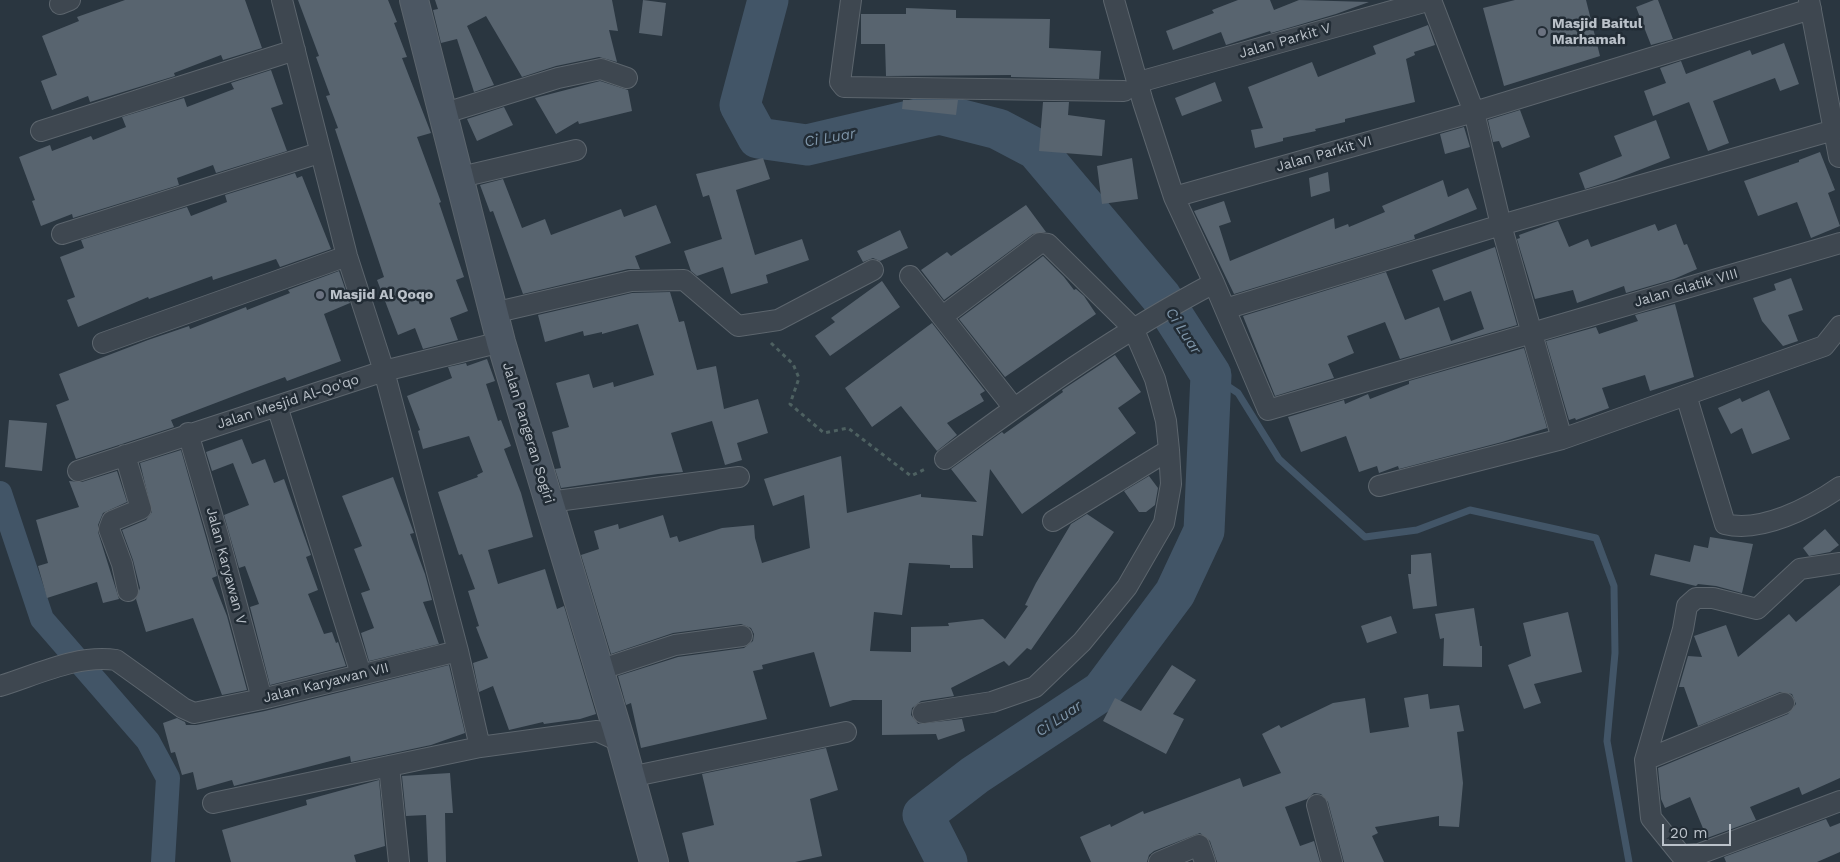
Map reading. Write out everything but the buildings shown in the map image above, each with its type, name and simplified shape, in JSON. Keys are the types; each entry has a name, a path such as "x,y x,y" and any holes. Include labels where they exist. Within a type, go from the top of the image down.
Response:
{"street":[{"path":"282,0 319,152 347,256 384,371 458,650 480,747"},
{"name":"Jalan Pangeran Sogiri","path":"414,0 442,114 461,177 501,342 621,742 654,862"},
{"name":"Jalan Parkit V","path":"851,0 840,82 844,87 1131,87 1431,0"},
{"path":"1114,0 1131,87 1143,102 1174,196 1225,309 1501,225 1834,130"},
{"path":"1431,0 1474,112 1501,225 1562,439"},
{"path":"1810,4 1840,158"},
{"name":"Jalan Parkit VI","path":"1174,196 1474,112 1810,4"},
{"path":"41,131 295,50"},
{"path":"442,114 558,78 601,69 628,78"},
{"path":"461,177 576,150"},
{"path":"62,234 319,152"},
{"path":"923,713 992,702 1035,687 1082,642 1126,587 1164,523 1171,484 1166,421 1156,379 1136,327 1051,247 1043,242 943,316"},
{"name":"Jalan Glatik VIII","path":"1225,309 1268,410 1840,243"},
{"path":"103,343 347,256"},
{"path":"493,313 631,281 684,280 738,326 778,320 873,270"},
{"path":"910,276 1014,408"},
{"path":"945,459 1014,408 1136,327 1214,283"},
{"path":"1379,486 1562,439 1824,346 1840,326"},
{"name":"Jalan Mesjid Al-Qo'qo","path":"78,470 384,371 501,342"},
{"path":"1686,394 1725,524 1761,525 1819,502 1840,487"},
{"path":"278,406 361,674"},
{"name":"Jalan Karyawan V","path":"188,433 218,535 262,699"},
{"path":"1053,522 1169,450"},
{"path":"125,455 141,509 112,522 109,528 122,564 128,591"},
{"path":"548,502 739,477"},
{"path":"1840,563 1800,569 1757,609 1713,598 1696,598 1687,606 1683,629 1645,760 1651,818 1682,858 1699,854 1840,801"},
{"path":"599,670 675,645 742,636"},
{"name":"Jalan Karyawan VII","path":"0,686 86,659 116,660 183,708 194,713 262,699 458,650"},
{"path":"1645,760 1784,703"},
{"path":"213,803 480,747 597,731 621,742"},
{"path":"630,777 846,732"},
{"path":"389,766 399,862"},
{"path":"1317,805 1332,862"},
{"path":"1159,862 1199,845 1206,862"}],"path":[{"path":"738,326 765,336 794,364 799,378 790,404 824,433 848,428 911,476 945,459"}],"waterway":[{"name":"Ci Luar","path":"768,0 740,105 758,138 807,145 939,114 998,129 1036,149 1161,297 1211,375 1204,531 1175,593 1102,691 975,775 923,815 947,862"},
{"path":"1211,375 1238,393 1279,459 1365,537 1417,530 1470,510 1596,538 1614,586 1615,653 1607,741 1629,862"},
{"path":"0,493 42,619 148,741 168,778 163,862"}],"place":[{"name":"Masjid Baitul Marhamah","path":"1542,32"},
{"name":"Masjid Al Qoqo","path":"320,295"}]}
